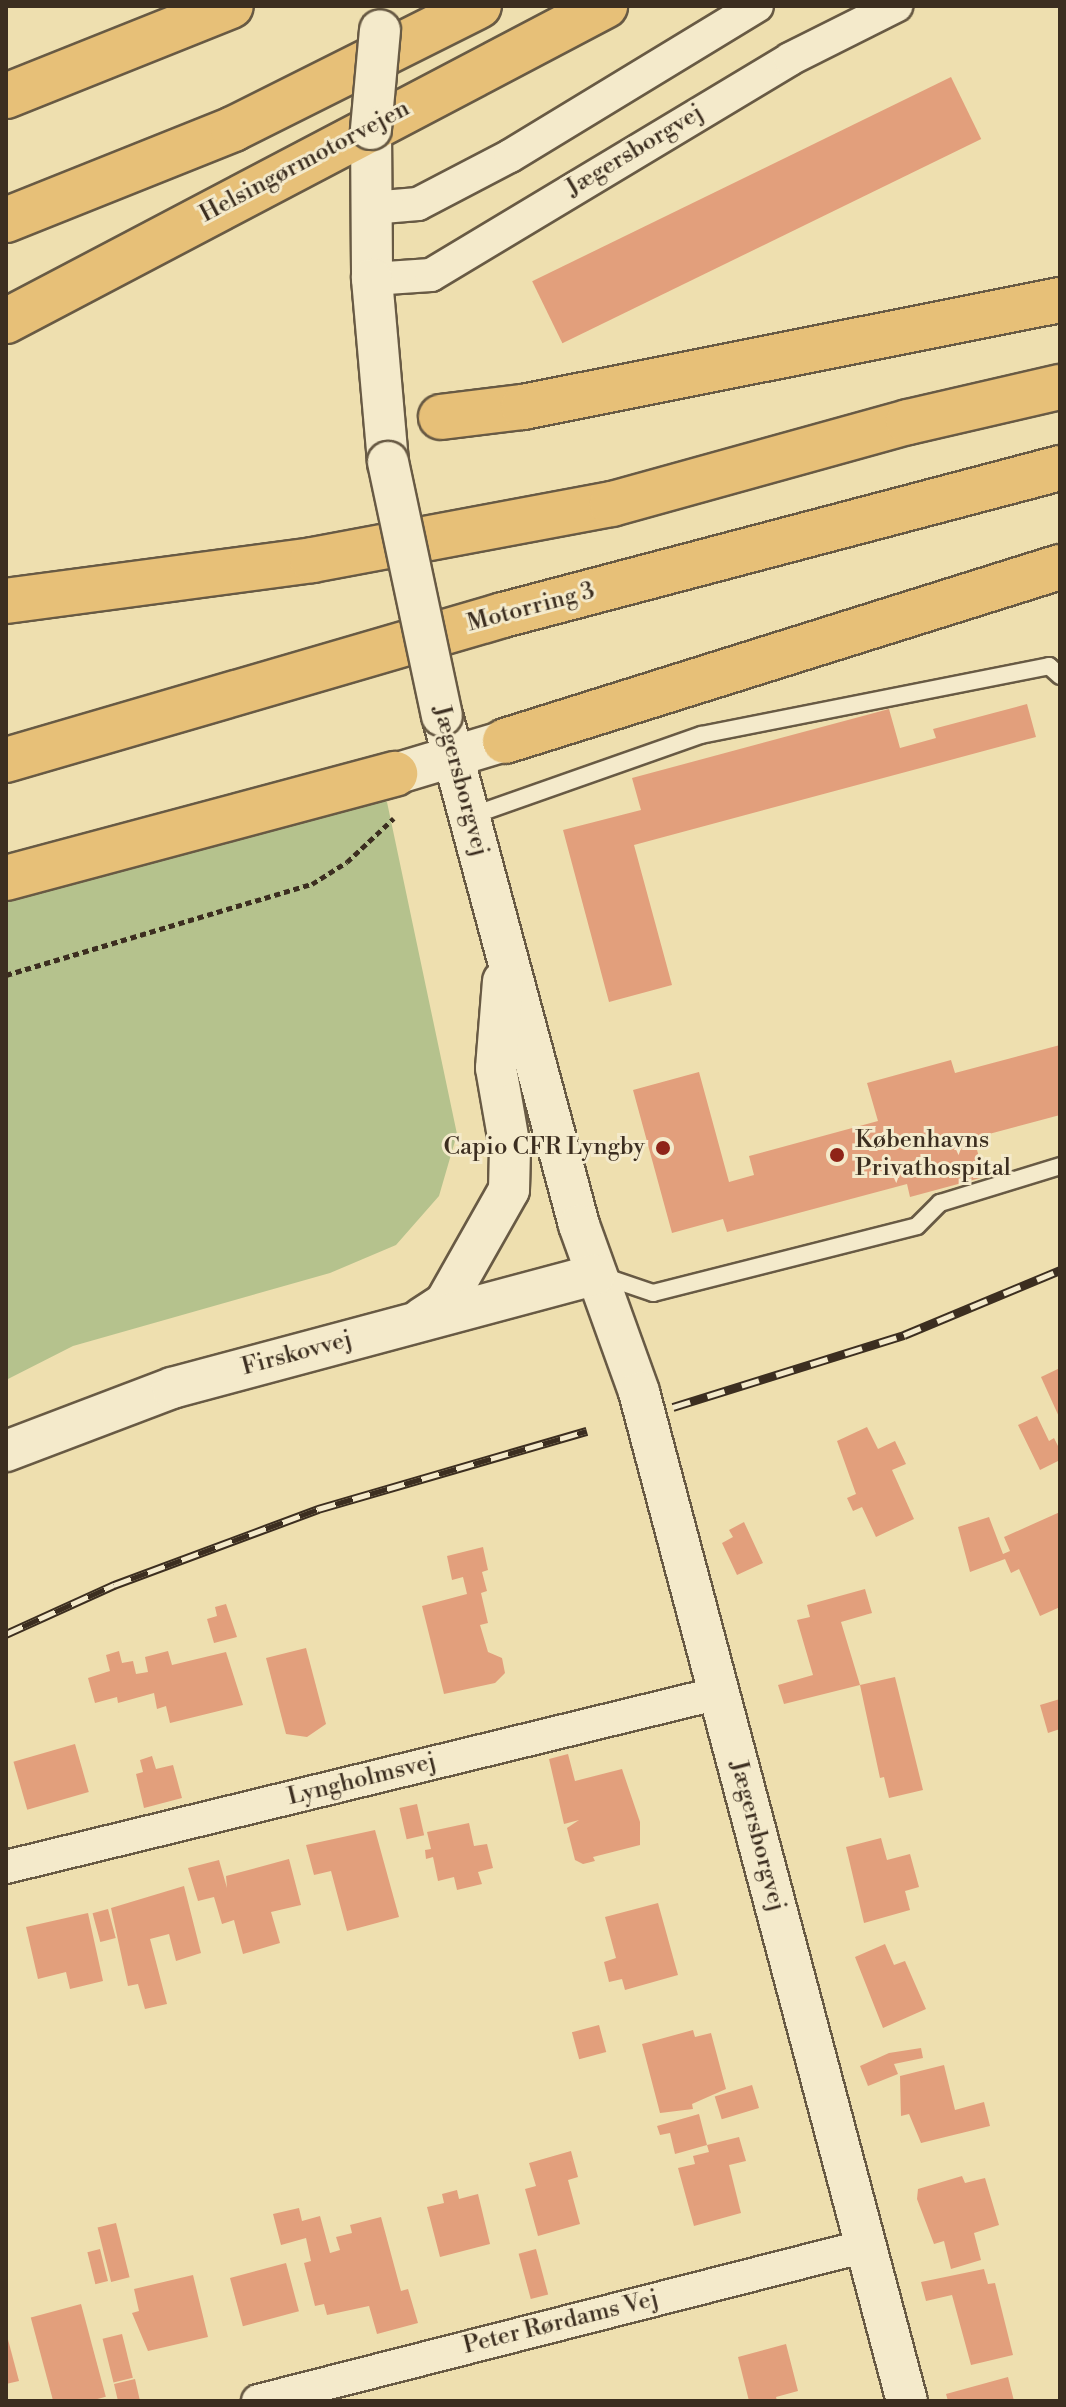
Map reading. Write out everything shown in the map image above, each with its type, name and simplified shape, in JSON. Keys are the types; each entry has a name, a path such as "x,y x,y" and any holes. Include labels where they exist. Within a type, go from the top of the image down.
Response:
{"highway":[{"path":"6,96 231,6"},
{"path":"6,220 233,129 479,6"},
{"name":"Helsingørmotorvejen","path":"6,321 605,6"},
{"path":"441,417 523,407 1060,300"},
{"path":"6,601 312,560 612,504 908,422 1060,387"},
{"name":"Motorring 3","path":"6,760 503,615 1060,468"},
{"path":"505,741 1060,567"},
{"path":"6,878 399,791"}],"street":[{"name":"Jægersborgvej","path":"383,6 371,202 372,279 385,444 442,715 505,953 595,1275 632,1366 706,1696 852,2250 878,2401"},
{"path":"371,202 418,204 484,170 757,6"},
{"name":"Jægersborgvej","path":"372,279 431,275 764,74 896,6"},
{"path":"385,444 441,417"},
{"path":"399,791 453,756 505,741"},
{"path":"418,1321 445,1303 509,1190 510,1148 496,1068 505,953"},
{"name":"Firskovvej","path":"6,1451 172,1388 595,1275"},
{"name":"Lyngholmsvej","path":"6,1867 706,1696"},
{"name":"Jægersborgvej","path":"852,2250 907,2401"},
{"name":"Peter Rørdams Vej","path":"258,2401 852,2250"}],"lane":[{"path":"469,817 701,735 1049,666 1060,676"},
{"path":"595,1275 653,1293 917,1226 940,1203 1060,1166"}],"path":[{"path":"6,975 312,884 347,862 399,791"}],"green space":[{"path":"369,800 387,802 457,1134 439,1196 396,1245 330,1273 73,1346 6,1380 6,901"}],"building":[{"path":"951,77 981,139 562,343 532,281"},
{"path":"1027,704 1036,737 634,845 672,985 609,1002 563,830 641,810 632,778 889,709 900,748 936,738 933,729"},
{"path":"1060,1045 1060,1115 974,1138 984,1177 910,1197 907,1184 727,1232 723,1219 672,1233 633,1090 699,1072 729,1182 754,1175 749,1156 878,1121 867,1083 951,1060 955,1073"},
{"path":"1060,1368 1060,1419 1041,1377"},
{"path":"1037,1416 1049,1441 1054,1438 1060,1450 1060,1460 1040,1470 1018,1425"},
{"path":"867,1427 878,1449 895,1441 906,1464 892,1470 914,1519 876,1537 862,1507 853,1511 847,1498 856,1494 837,1441"},
{"path":"1060,1512 1060,1607 1040,1616 1019,1569 1011,1573 1005,1559 970,1572 958,1527 989,1517 1003,1554 1010,1551 1004,1537"},
{"path":"744,1522 763,1563 737,1575 722,1543 733,1537 729,1530"},
{"path":"483,1547 488,1570 482,1572 487,1591 481,1593 488,1623 480,1625 488,1652 502,1658 505,1673 495,1683 444,1694 422,1606 467,1594 463,1577 452,1580 447,1556"},
{"path":"865,1589 872,1613 841,1622 860,1685 784,1704 778,1685 813,1675 797,1620 810,1617 807,1605"},
{"path":"226,1604 237,1637 214,1643 207,1619 217,1616 215,1607"},
{"path":"306,1648 326,1724 307,1737 286,1734 266,1658"},
{"path":"119,1651 122,1663 133,1661 136,1674 148,1672 145,1657 168,1651 172,1665 226,1652 243,1705 170,1723 166,1706 157,1709 154,1693 118,1703 117,1697 95,1703 88,1678 110,1671 106,1655"},
{"path":"895,1677 923,1790 889,1798 884,1777 880,1778 860,1685"},
{"path":"1060,1699 1060,1729 1048,1733 1040,1705"},
{"path":"75,1744 89,1792 27,1810 13,1762"},
{"path":"568,1754 575,1781 622,1769 640,1822 640,1845 593,1857 595,1861 583,1864 575,1860 567,1828 579,1820 564,1824 549,1759"},
{"path":"152,1756 156,1769 173,1765 182,1798 144,1808 136,1774 143,1772 140,1760"},
{"path":"417,1804 424,1835 407,1839 399,1808"},
{"path":"469,1823 474,1846 487,1844 493,1868 478,1872 482,1884 457,1890 454,1877 438,1881 433,1857 426,1859 425,1850 431,1849 427,1832"},
{"path":"375,1830 399,1917 347,1931 331,1871 314,1875 306,1845"},
{"path":"881,1838 887,1860 910,1854 919,1887 905,1891 910,1910 864,1923 846,1847"},
{"path":"289,1859 301,1905 271,1912 280,1943 243,1954 234,1920 222,1924 214,1897 198,1901 188,1868 219,1860 227,1888 226,1876"},
{"path":"184,1886 201,1953 176,1961 169,1934 150,1939 167,2004 145,2009 138,1984 128,1986 111,1908"},
{"path":"658,1903 678,1975 625,1990 622,1979 609,1982 604,1962 616,1958 605,1917"},
{"path":"108,1909 116,1938 100,1942 93,1913"},
{"path":"88,1913 103,1981 70,1989 66,1972 38,1979 26,1927"},
{"path":"885,1944 894,1965 905,1961 926,2009 883,2028 855,1957"},
{"path":"599,2025 606,2052 579,2059 572,2032"},
{"path":"693,2030 695,2037 711,2033 726,2089 692,2104 693,2109 660,2113 642,2044"},
{"path":"921,2048 923,2058 894,2064 898,2074 868,2086 860,2066 889,2053"},
{"path":"944,2065 955,2110 984,2102 990,2126 921,2143 909,2114 901,2116 900,2076"},
{"path":"752,2085 759,2108 722,2119 715,2096"},
{"path":"699,2114 707,2145 675,2154 670,2133 660,2135 657,2126"},
{"path":"739,2137 746,2161 729,2165 741,2213 694,2226 678,2168 695,2164 693,2156 709,2152 707,2145"},
{"path":"571,2151 578,2177 568,2180 580,2224 538,2236 525,2189 536,2186 529,2163"},
{"path":"962,2176 965,2183 985,2178 999,2225 974,2233 981,2260 951,2269 944,2241 934,2244 917,2199 918,2189"},
{"path":"457,2190 459,2199 478,2194 490,2244 440,2257 427,2207 444,2203 442,2194"},
{"path":"299,2208 302,2221 320,2216 330,2253 340,2250 336,2237 352,2233 350,2225 381,2217 401,2291 408,2289 418,2323 377,2334 369,2306 327,2315 324,2304 315,2306 304,2263 311,2261 306,2238 281,2245 273,2214"},
{"path":"116,2223 130,2277 111,2282 98,2228"},
{"path":"100,2249 108,2281 95,2284 87,2252"},
{"path":"536,2249 548,2294 531,2299 519,2254"},
{"path":"286,2263 299,2311 243,2326 230,2278"},
{"path":"984,2269 988,2284 995,2283 1013,2355 971,2365 952,2295 926,2301 921,2282"},
{"path":"193,2275 208,2337 148,2351 132,2313 139,2311 134,2289"},
{"path":"81,2304 106,2397 90,2401 53,2401 31,2317"},
{"path":"6,2332 19,2381 6,2384"},
{"path":"122,2334 133,2378 113,2383 103,2339"},
{"path":"786,2344 798,2391 776,2397 777,2401 749,2401 738,2357"},
{"path":"1008,2377 1014,2401 948,2401 946,2394"},
{"path":"135,2379 140,2401 118,2401 114,2384"}],"railway":[{"path":"673,1407 904,1335 1060,1270"},
{"path":"6,1634 114,1585 318,1509 587,1431"}],"place":[{"name":"Capio CFR Lyngby","path":"663,1148"},
{"name":"Københavns Privathospital","path":"837,1155"}]}
